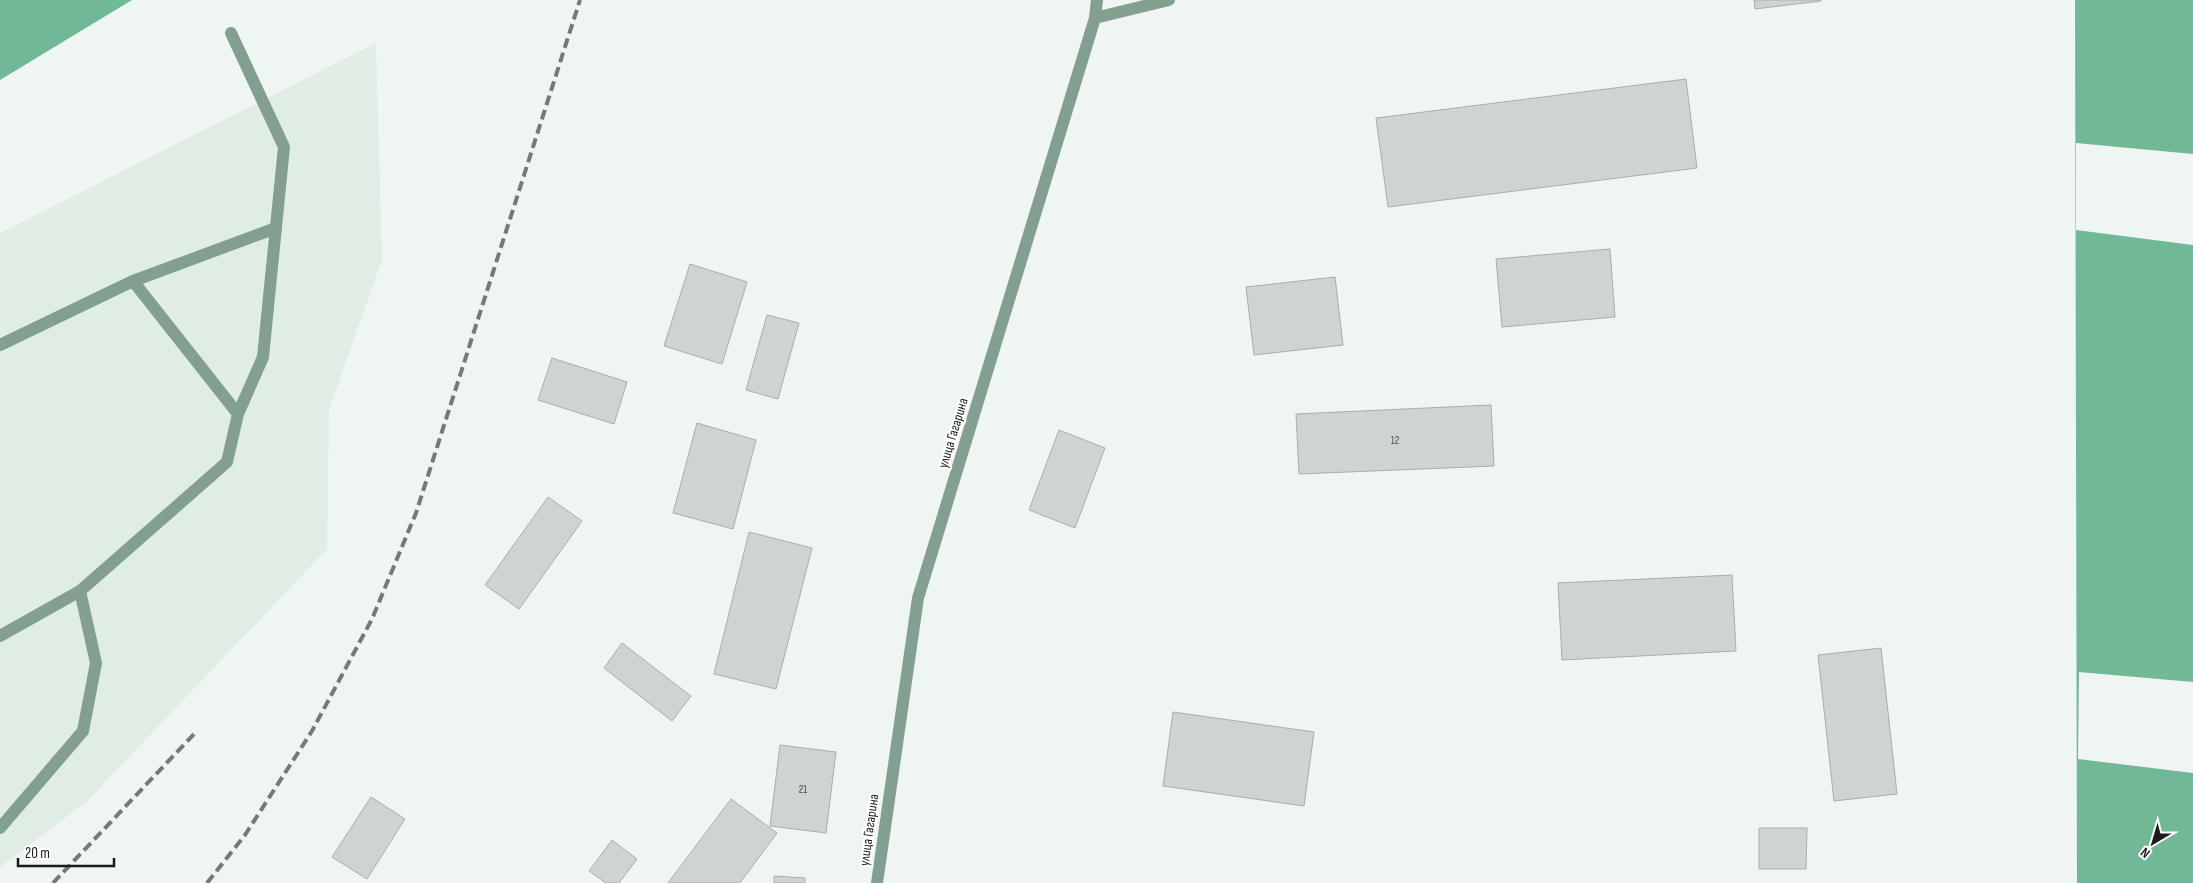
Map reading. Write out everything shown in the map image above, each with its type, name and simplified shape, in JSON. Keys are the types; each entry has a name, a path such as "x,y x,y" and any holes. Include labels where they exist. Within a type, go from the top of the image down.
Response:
{"street":[{"name":"улица Гагарина","path":"877,883 918,598 1095,18 1097,0"},
{"path":"1095,18 1169,0"},
{"path":"0,636 80,591 227,462 238,414 262,358 284,147 231,33"},
{"path":"0,345 133,281 276,228"},
{"path":"133,281 238,414"},
{"path":"0,828 83,732 96,662 80,591"}],"shaded area":[{"path":"0,0 132,0 0,80"},
{"path":"2075,0 2193,0 2193,883 2077,883"},
{"path":"376,43 382,260 329,410 327,549 86,802 0,867 0,233"}],"pier":[{"path":"2076,143 2193,154 2193,245 2076,230"},
{"path":"2079,672 2193,682 2193,773 2078,759"}],"building":[{"path":"1754,0 1821,0 1821,1 1755,9"},
{"path":"1686,79 1697,168 1388,207 1376,118"},
{"path":"1610,249 1615,317 1502,327 1496,259"},
{"path":"690,264 747,282 722,364 664,346"},
{"path":"1335,277 1343,345 1254,355 1246,287"},
{"path":"767,315 799,323 778,399 746,390"},
{"path":"552,358 627,382 614,424 538,400"},
{"path":"1491,405 1494,466 1299,474 1296,414"},
{"path":"697,423 756,440 733,529 673,513"},
{"path":"1059,430 1105,448 1075,528 1029,510"},
{"path":"548,497 582,521 519,609 485,585"},
{"path":"749,532 812,548 776,689 714,674"},
{"path":"1732,575 1736,651 1562,660 1558,583"},
{"path":"622,643 691,696 672,721 604,668"},
{"path":"1881,648 1897,794 1834,801 1818,655"},
{"path":"1173,712 1314,732 1304,806 1163,786"},
{"path":"780,745 836,752 826,833 770,826"},
{"path":"371,797 405,819 367,879 332,857"},
{"path":"731,799 777,833 740,883 668,883"},
{"path":"1759,828 1807,828 1806,869 1759,869"},
{"path":"612,840 637,859 619,883 606,883 589,871"},
{"path":"774,876 805,878 805,883 774,883"}],"railway":[{"path":"207,883 245,835 312,731 372,619 416,513 580,0"},
{"path":"53,883 195,733"}]}
